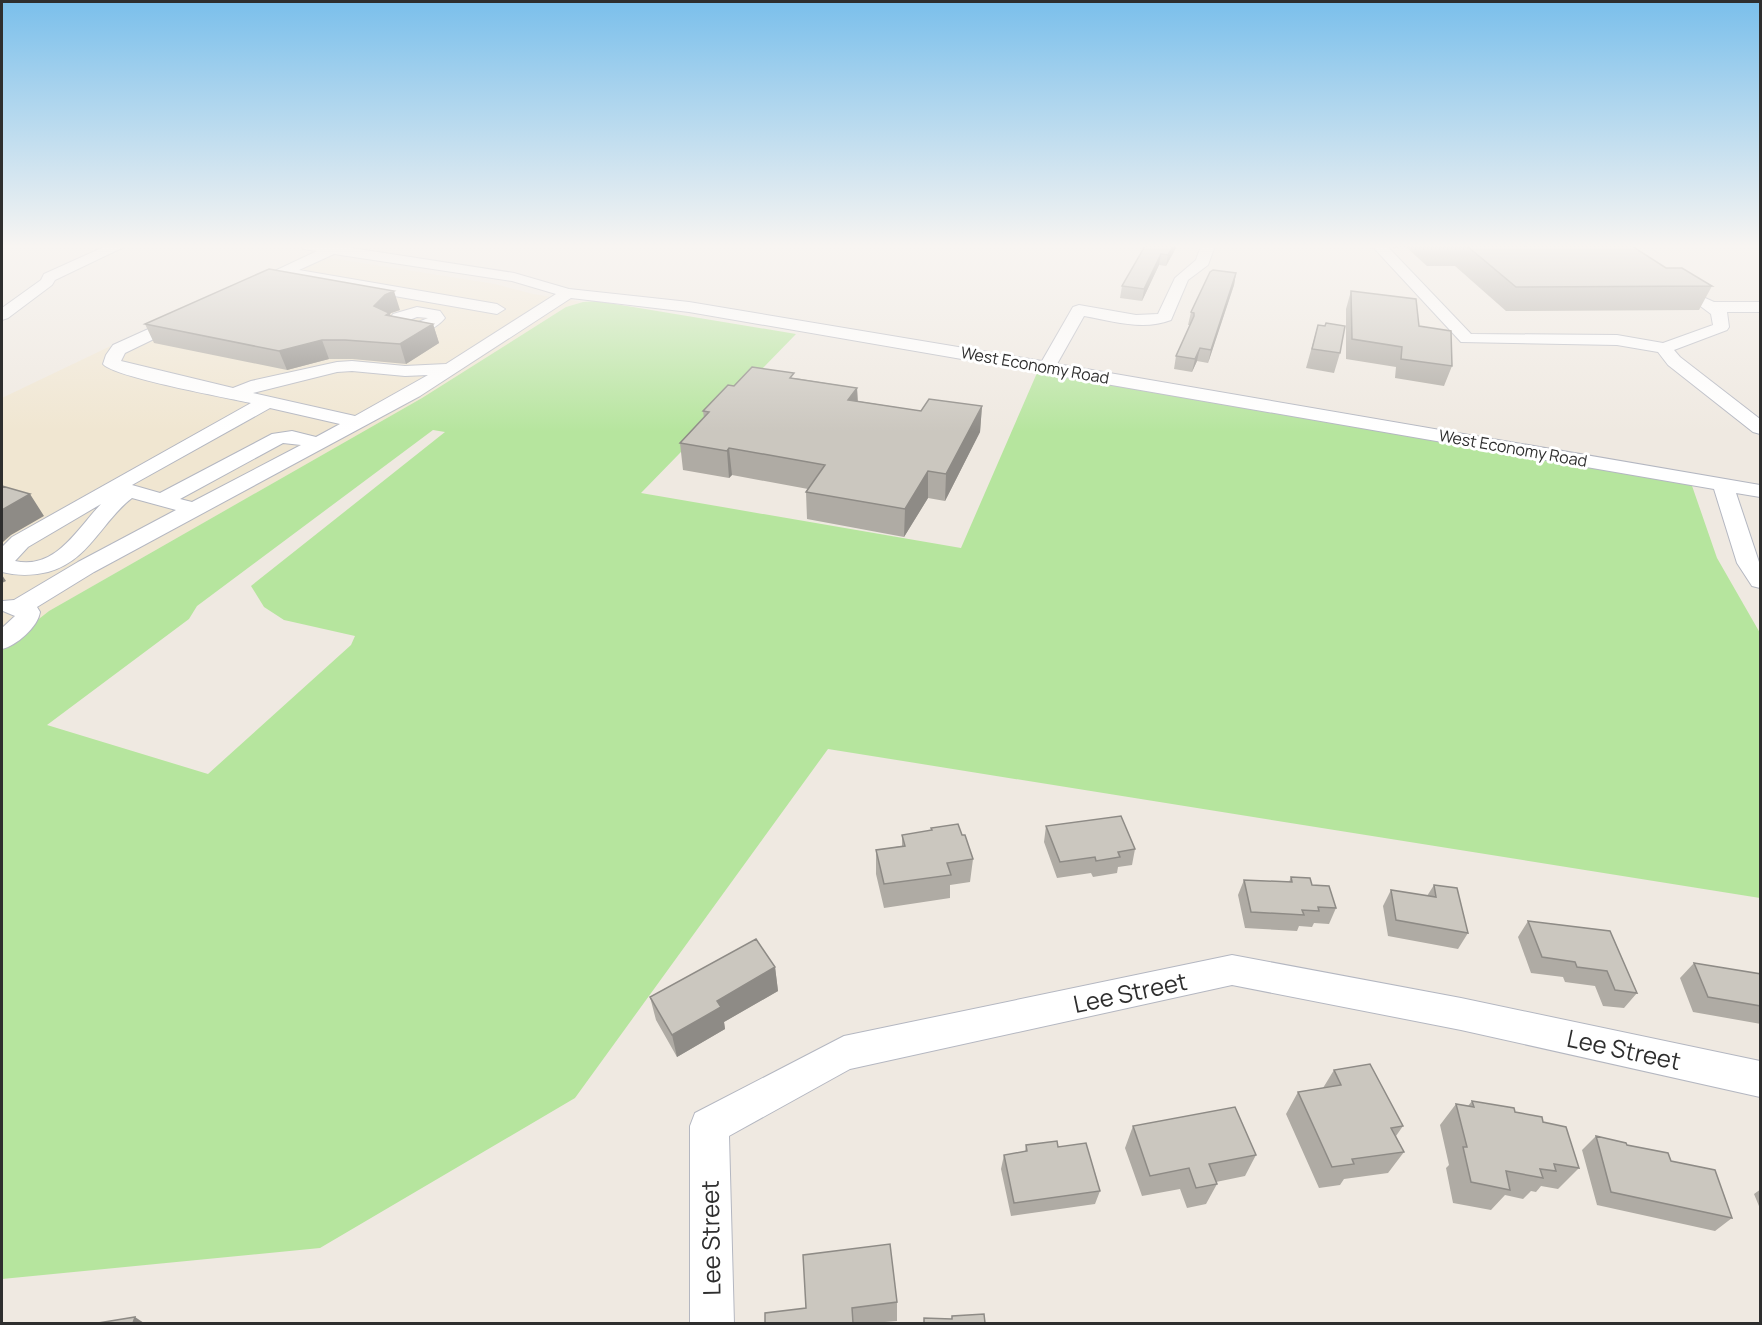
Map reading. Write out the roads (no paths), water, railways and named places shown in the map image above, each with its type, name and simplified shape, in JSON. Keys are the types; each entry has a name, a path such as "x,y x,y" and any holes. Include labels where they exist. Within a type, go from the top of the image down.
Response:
{"street":[{"path":"429,312 437,308"},
{"path":"490,308 497,309"},
{"path":"10,607 414,392 545,308"},
{"name":"West Economy Road","path":"694,308 1761,492"},
{"path":"1047,367 1079,310 1149,321 1165,317 1169,308"},
{"path":"1438,308 1467,339 1617,340 1664,348 1721,327 1719,312 1712,308"},
{"path":"191,315 119,349 114,355 112,364 128,370 358,422"},
{"path":"1664,348 1674,361 1761,428"},
{"path":"234,394 257,385 352,366 405,371 450,369"},
{"path":"122,489 75,551 61,561 18,570 3,564 4,557 20,542 122,489 267,402"},
{"path":"162,500 279,438 292,437 318,443"},
{"path":"1724,486 1748,563 1761,582"},
{"path":"122,489 195,509"},
{"path":"1736,524 1761,528"},
{"path":"2,641 27,618 28,612 10,607"},
{"name":"Lee Street","path":"712,1323 709,1126 844,1053 1232,970 1461,1014 1761,1079"}]}
